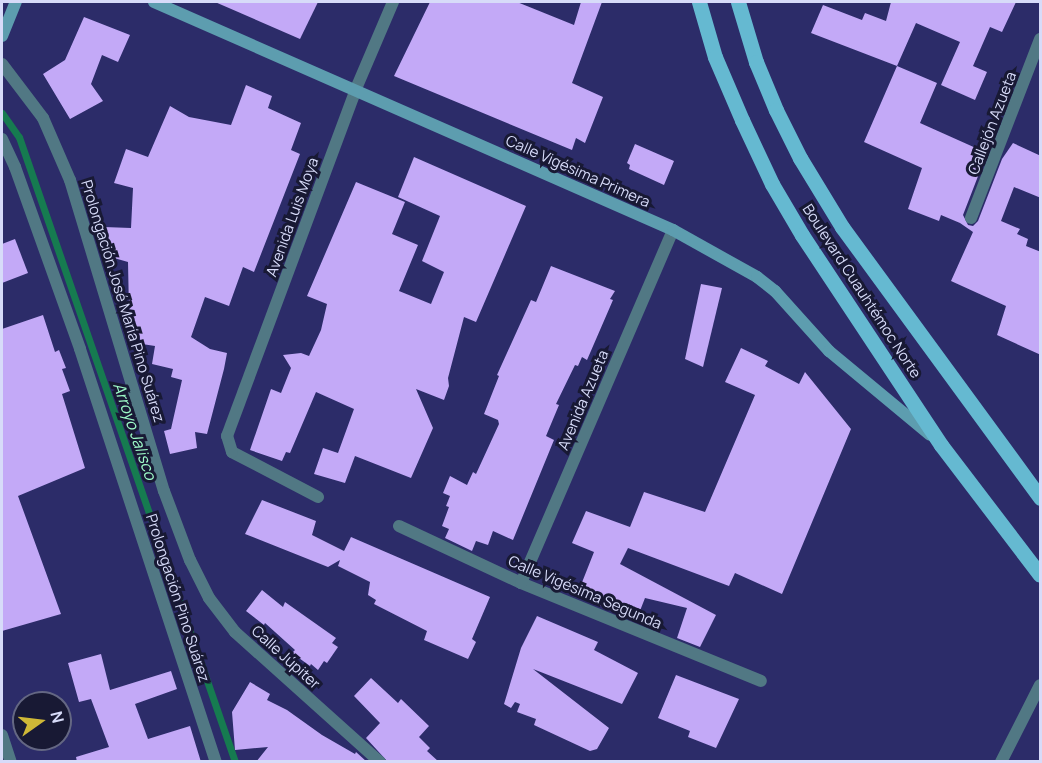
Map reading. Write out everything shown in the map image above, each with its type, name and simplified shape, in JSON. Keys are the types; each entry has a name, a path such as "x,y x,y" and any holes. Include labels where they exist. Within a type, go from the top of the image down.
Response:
{"main road":[{"name":"Boulevard Cuauhtémoc Norte","path":"699,2 715,57 772,184 802,235 941,445 1041,575"},
{"name":"Boulevard Cuauhtémoc Norte","path":"738,2 756,62 776,110 800,158 836,217 1001,447 1041,498"}],"street":[{"path":"2,36 16,2"},
{"name":"Avenida Luis Moya","path":"318,497 232,452 227,436 355,91 393,2"},
{"name":"Calle Vigésima Primera","path":"160,3 673,230 757,277 775,291 829,351 941,445"},
{"name":"Callejón Azueta","path":"971,218 1041,39"},
{"name":"Prolongación José María Pino Suárez","path":"2,64 43,118 70,180 164,491 190,560"},
{"name":"Prolongación Pino Suárez","path":"2,139 15,167 80,349 216,762"},
{"name":"Avenida Azueta","path":"521,582 673,230"},
{"name":"Calle Vigésima Segunda","path":"399,526 521,582 761,681"},
{"name":"Calle Júpiter","path":"190,560 209,598 235,633 380,762"},
{"path":"1001,762 1041,685"},
{"path":"2,735 11,762"}],"building":[{"path":"215,2 318,2 300,39"},
{"path":"430,2 517,2 574,25 581,2 602,2 572,83 603,97 585,143 576,138 572,150 394,76"},
{"path":"891,2 1016,2 1002,32 990,27 973,66 987,72 975,100 941,85 960,42 916,23 897,66 811,33 823,5 862,20 865,13 886,21"},
{"path":"84,17 130,35 118,62 102,55 91,84 103,101 70,119 43,74 65,60"},
{"path":"897,66 937,83 920,123 987,153 963,215 968,225 973,226 978,221 1002,159 1013,143 1041,156 1041,198 1014,187 1001,221 1020,229 1017,234 1028,239 1026,246 1041,252 1041,355 997,335 1006,306 951,281 973,232 960,223 941,215 939,221 908,209 922,168 864,142"},
{"path":"246,85 272,96 268,108 301,123 291,150 300,154 254,272 243,267 229,306 205,297 191,337 210,349 227,353 224,369 207,434 195,432 197,448 170,454 164,431 171,429 182,380 171,377 173,369 152,364 155,346 142,344 129,312 128,262 114,258 113,251 108,251 104,227 131,228 133,188 114,183 126,149 148,157 170,106 189,117 231,125"},
{"path":"635,144 674,161 664,185 629,169 630,165 627,163"},
{"path":"414,157 526,206 476,322 464,317 444,400 416,389 433,428 411,478 355,456 345,483 314,474 323,448 338,453 354,409 316,392 290,453 286,452 282,461 250,450 271,389 281,393 291,368 283,355 301,353 309,356 321,330 327,304 307,296 356,182 405,202 392,234 418,245 399,291 431,304 444,272 422,261 440,216 398,197"},
{"path":"15,239 28,273 2,283 2,244"},
{"path":"551,266 615,291 610,299 613,300 587,360 582,357 578,366 575,365 556,404 559,405 546,436 554,440 513,540 493,531 488,545 476,541 472,551 445,538 449,529 442,526 449,507 446,506 450,496 443,493 450,476 467,485 473,472 476,474 499,424 498,420 484,414 499,376 497,375 531,300 536,302"},
{"path":"701,284 722,288 703,367 685,359"},
{"path":"43,315 55,352 59,350 66,368 62,369 70,391 62,394 85,468 18,496 61,614 2,631 2,329"},
{"path":"741,348 768,361 765,366 799,384 805,372 851,429 782,594 735,573 729,586 628,548 620,564 716,615 700,647 677,638 687,608 645,598 636,621 590,601 592,595 579,590 594,552 572,543 586,511 630,527 644,492 705,512 755,395 725,382"},
{"path":"262,500 316,521 312,535 344,551 351,537 490,597 472,639 476,642 468,659 424,640 427,631 374,604 376,600 368,595 370,582 338,566 340,560 328,567 245,534"},
{"path":"262,590 283,607 285,602 336,638 332,643 338,647 327,663 324,661 318,670 311,664 310,666 292,653 295,650 265,623 264,625 246,611"},
{"path":"537,616 598,642 594,650 638,673 622,704 533,669 609,728 597,749 590,751 534,725 536,719 517,712 520,704 515,702 511,708 504,704 521,648"},
{"path":"101,654 110,690 171,671 177,689 135,704 148,739 190,726 201,762 77,762 76,757 109,747 91,699 79,702 68,663"},
{"path":"676,675 739,699 716,748 688,737 690,731 658,718"},
{"path":"371,678 398,703 401,699 429,726 419,737 430,748 427,751 439,762 388,762 366,738 380,723 354,696"},
{"path":"250,682 270,694 267,700 287,710 322,735 355,754 356,752 367,762 256,762 268,747 235,750 232,712"}],"waterway":[{"name":"Arroyo Jalisco","path":"2,113 19,137 235,762"}]}
